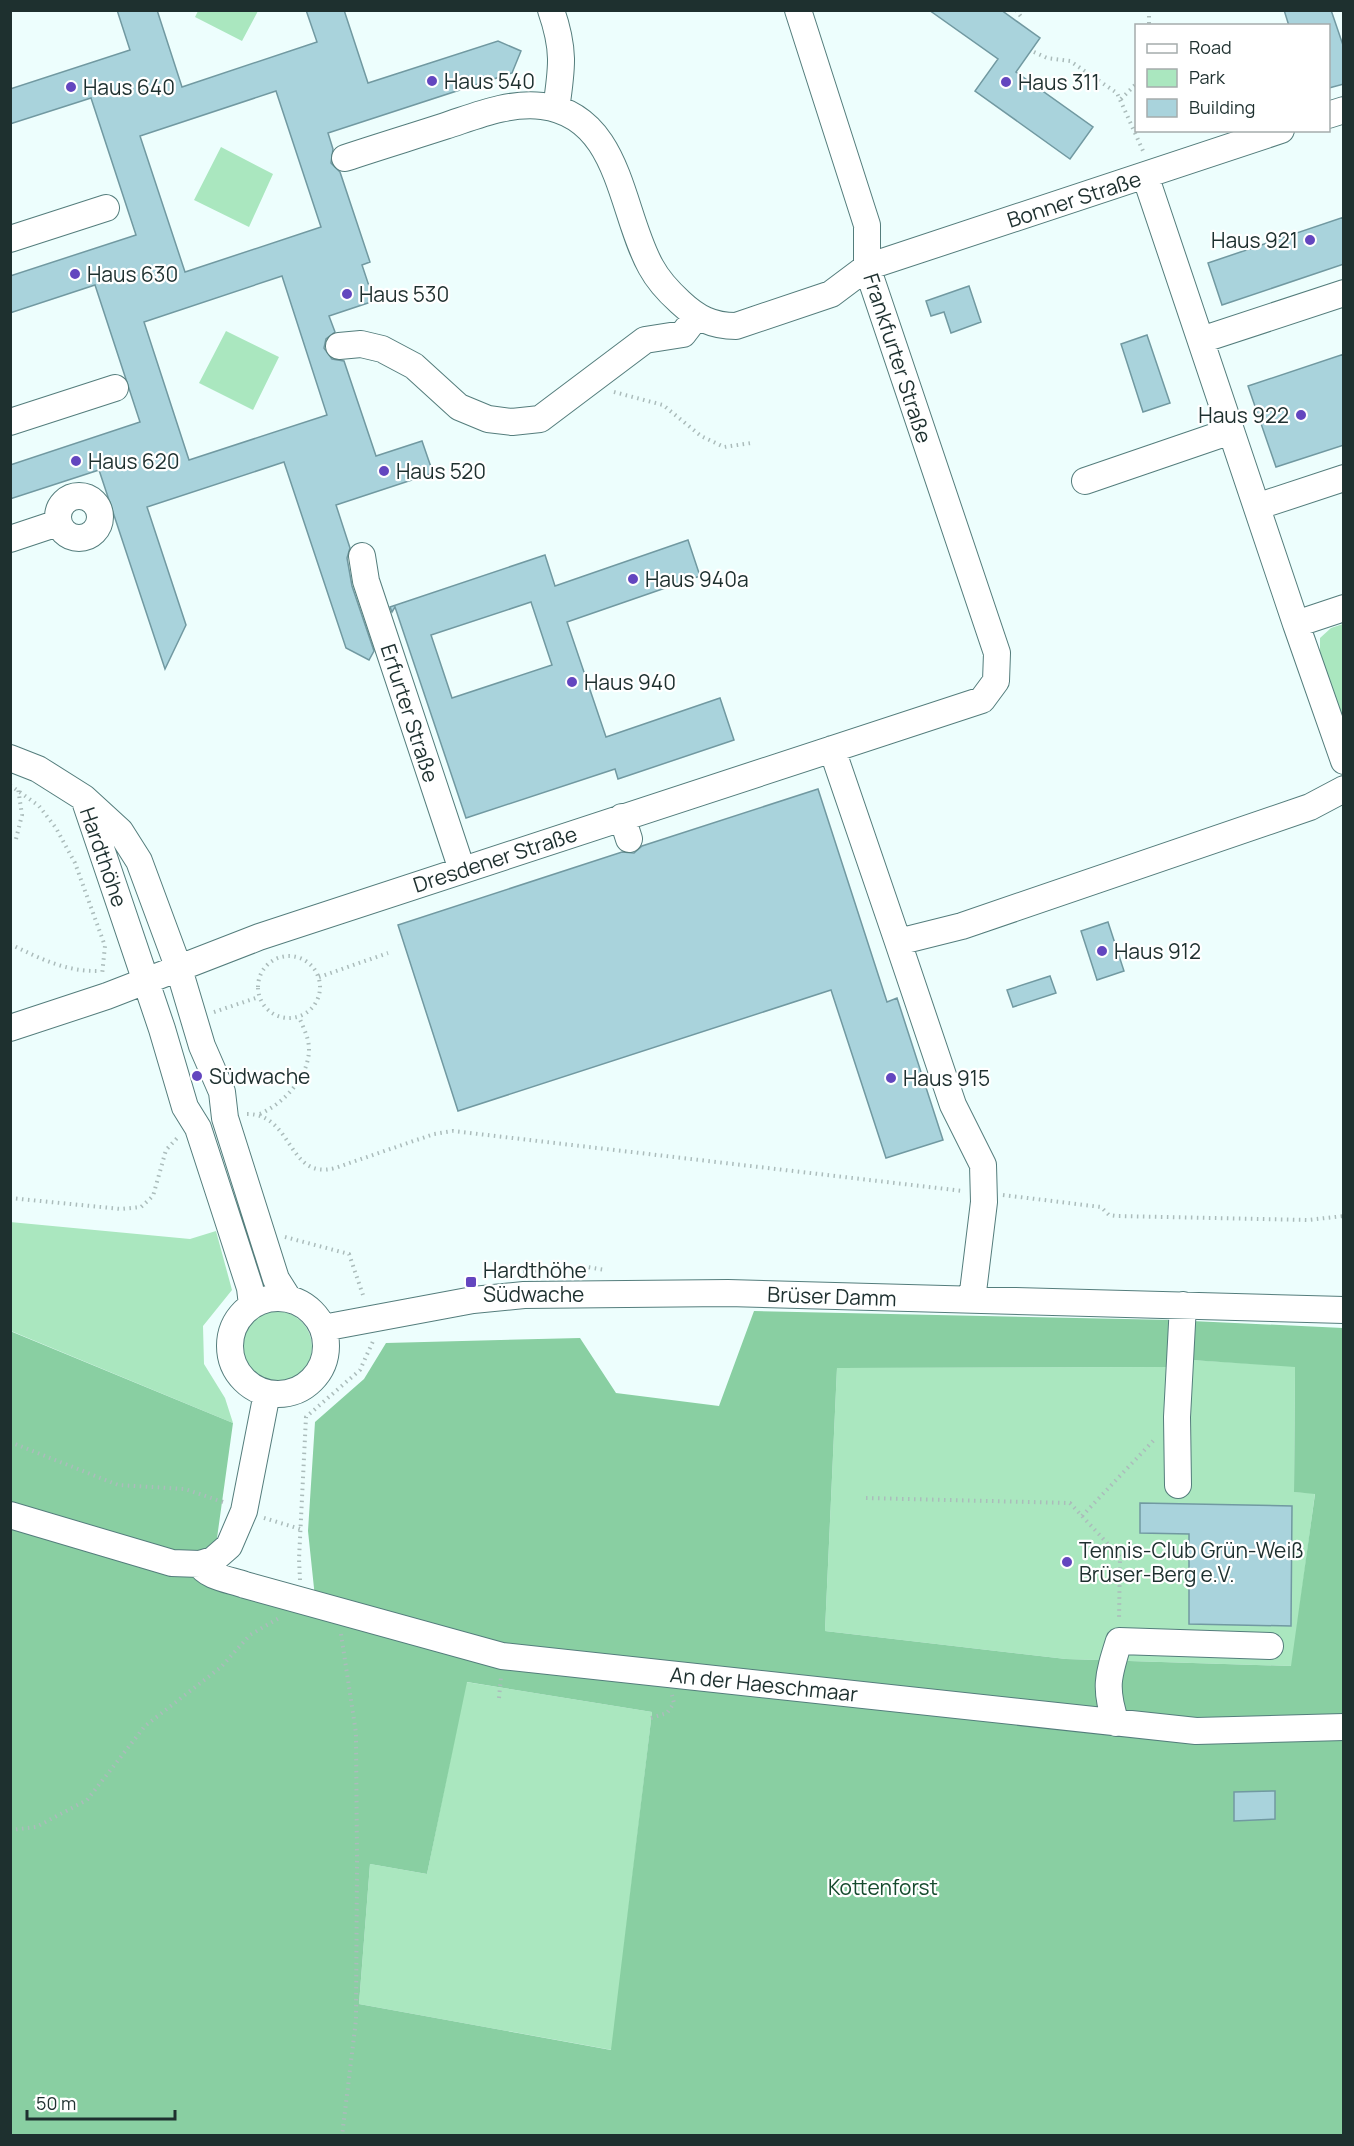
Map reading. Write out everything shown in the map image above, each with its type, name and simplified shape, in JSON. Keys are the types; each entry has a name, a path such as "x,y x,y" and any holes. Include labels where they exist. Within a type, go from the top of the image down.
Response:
{"street":[{"path":"551,10 559,33 563,60 556,109"},
{"name":"Frankfurter Straße","path":"798,10 867,225 867,267 997,653 996,681 982,700"},
{"path":"339,346 361,344 382,349 414,366 459,407 488,419 512,422 540,419 645,340 683,334 696,317 668,291 651,267 612,161 602,144 588,128 556,109 528,106 496,110 345,158"},
{"name":"Bonner Straße","path":"696,317 722,326 736,326 831,294 867,267 1275,132"},
{"path":"1148,174 1201,340 1344,761"},
{"path":"10,239 106,208"},
{"path":"1201,340 1344,293"},
{"path":"10,422 115,388"},
{"path":"1085,481 1232,431"},
{"path":"1259,506 1344,478"},
{"path":"10,538 58,524"},
{"name":"Erfurter Straße","path":"362,556 366,580 462,870"},
{"path":"1296,624 1344,608"},
{"name":"Dresdener Straße","path":"10,1028 146,982 259,937 462,870 626,828 832,749 982,700"},
{"path":"832,749 953,1105 983,1165 984,1193 972,1300"},
{"path":"10,759 38,769 84,798"},
{"path":"898,942 962,926 1299,811 1344,789"},
{"name":"Hardthöhe","path":"84,798 120,831 139,861 179,969 202,1046 222,1092 225,1118 276,1279 288,1298"},
{"name":"Hardthöhe","path":"84,798 185,1107 198,1128 250,1288 252,1305"},
{"path":"198,1128 225,1118"},
{"path":"236,1243 262,1234"},
{"name":"Brüser Damm","path":"323,1328 473,1300 524,1295 728,1293 1344,1310"},
{"path":"269,1298 288,1298 303,1304 315,1314 323,1328 327,1345 324,1362 315,1377 302,1389 267,1393 243,1380 235,1368 230,1354 233,1326 241,1314 252,1305 269,1298"},
{"path":"1178,1485 1177,1417 1184,1305"},
{"path":"200,1564 222,1553 236,1535 244,1511 267,1393"},
{"name":"An der Haeschmaar","path":"10,1515 172,1563 200,1564 211,1574 502,1656 1196,1731 1344,1727"},
{"path":"1116,1723 1107,1692 1107,1680 1119,1641 1269,1646"}],"path":[{"path":"1016,10 1022,18"},
{"path":"1034,52 1047,58 1070,61 1121,99 1148,174"},
{"path":"1121,99 1135,86"},
{"path":"592,379 597,388 604,392 621,392 663,405 701,436 724,447 751,443"},
{"path":"10,785 18,788 48,817 75,863 105,946 105,960 101,971 107,996"},
{"path":"15,839 22,815 18,788"},
{"path":"10,944 60,968 101,971"},
{"path":"319,977 388,953"},
{"path":"293,956 310,964 319,977 320,990 316,1004 299,1017 278,1017 266,1009 258,992 262,971 274,959 293,956"},
{"path":"260,1115 290,1091 305,1068 308,1042 299,1017"},
{"path":"225,1118 248,1113 260,1115 276,1124 303,1162 320,1171 435,1134 453,1131 1101,1207 1109,1215 1116,1216 1308,1220 1344,1216"},
{"path":"10,1198 121,1209 141,1207 153,1196 169,1145 182,1134 198,1128"},
{"path":"262,1234 274,1234 349,1254 365,1299"},
{"path":"1082,1516 1177,1417"},
{"path":"10,1442 118,1485 185,1489 300,1529 301,1583 306,1593 321,1606 356,1733 356,2020 342,2136"},
{"path":"866,1498 1070,1503 1120,1557 1119,1641"},
{"path":"10,1830 36,1827 87,1800 145,1726 221,1668 250,1635 321,1606"},
{"path":"651,1718 667,1713 674,1703 667,1674"}],"green space":[{"path":"198,10 258,11 242,41 195,17"},
{"path":"221,147 273,174 249,227 194,200"},
{"path":"226,331 279,357 253,410 199,383"},
{"path":"1344,624 1343,718 1320,654 1320,638 1331,628"},
{"path":"10,1222 190,1239 216,1231 232,1290 203,1326 204,1364 225,1398 233,1423 11,1331"},
{"path":"276,1311 296,1317 306,1327 312,1347 306,1367 296,1377 276,1383 256,1377 246,1367 240,1347 246,1327 256,1317"},
{"name":"Kottenforst","path":"754,1311 1173,1320 1171,1367 837,1368 825,1631 1066,1659 1291,1666 1315,1494 1294,1492 1295,1367 1191,1360 1192,1321 1343,1328 1343,2135 11,2135 10,1331 233,1423 212,1574 316,1607 308,1531 315,1422 364,1379 386,1343 580,1338 616,1393 719,1406","holes":["467,1682 652,1712 611,2050 359,2004 370,1864 427,1874"]},
{"name":"Tennis-Club Grün-Weiß Brüser-Berg e.V.","path":"1191,1360 1295,1366 1294,1492 1315,1493 1292,1666 1066,1659 825,1631 837,1368 1171,1367"},
{"path":"466,1682 652,1712 612,2050 359,2004 370,1864 427,1874"}],"building":[{"path":"117,10 157,10 182,87 317,42 306,10 344,10 368,83 498,41 521,51 512,73 328,133 333,149 331,163 340,172 370,262 362,265 374,301 329,316 335,332 326,339 324,348 332,359 344,361 376,456 422,441 433,473 336,505 350,548 347,558 352,586 374,651 369,660 346,648 284,462 147,507 186,625 165,669 99,470 10,499 10,465 140,422 95,285 10,313 10,276 136,235 91,98 10,124 10,89 130,50","holes":["276,91 321,227 185,272 140,136","282,276 327,415 189,460 144,322"]},
{"name":"Haus 311","path":"929,10 1001,10 1040,38 1016,72 1093,127 1070,159 975,91 998,59"},
{"path":"1284,10 1331,10 1344,48 1344,84 1330,88 1330,24 1288,24"},
{"name":"Haus 921","path":"1344,217 1344,264 1222,305 1208,263"},
{"path":"969,286 981,322 951,333 944,312 931,316 926,301"},
{"path":"1147,335 1170,403 1143,412 1121,344"},
{"name":"Haus 922","path":"1344,354 1344,445 1276,467 1248,386"},
{"name":"Haus 940","path":"688,540 700,576 567,622 606,737 720,698 734,740 618,779 615,769 466,818 395,607 392,612 390,607 545,555 555,586","holes":["531,602 552,665 452,698 431,635"]},
{"path":"818,789 887,1002 897,998 943,1140 886,1158 831,990 458,1111 398,925 622,852 634,853 642,846"},
{"name":"Haus 912","path":"1108,922 1124,971 1097,980 1081,931"},
{"path":"1050,976 1056,993 1013,1007 1007,990"},
{"path":"1140,1503 1292,1506 1291,1626 1189,1624 1189,1534 1140,1533"},
{"path":"1275,1791 1275,1819 1234,1821 1234,1792"}],"place":[{"name":"Haus 540","path":"432,81"},
{"name":"Haus 311","path":"1006,82"},
{"name":"Haus 640","path":"71,87"},
{"name":"Haus 921","path":"1310,240"},
{"name":"Haus 630","path":"75,274"},
{"name":"Haus 530","path":"347,294"},
{"name":"Haus 922","path":"1301,415"},
{"name":"Haus 620","path":"76,461"},
{"name":"Haus 520","path":"384,471"},
{"name":"Haus 940a","path":"633,579"},
{"name":"Haus 940","path":"572,682"},
{"name":"Haus 912","path":"1102,951"},
{"name":"Südwache","path":"197,1076"},
{"name":"Haus 915","path":"891,1078"},
{"name":"Hardthöhe Südwache","path":"471,1282"},
{"name":"Tennis-Club Grün-Weiß Brüser-Berg e.V.","path":"1067,1562"}]}
